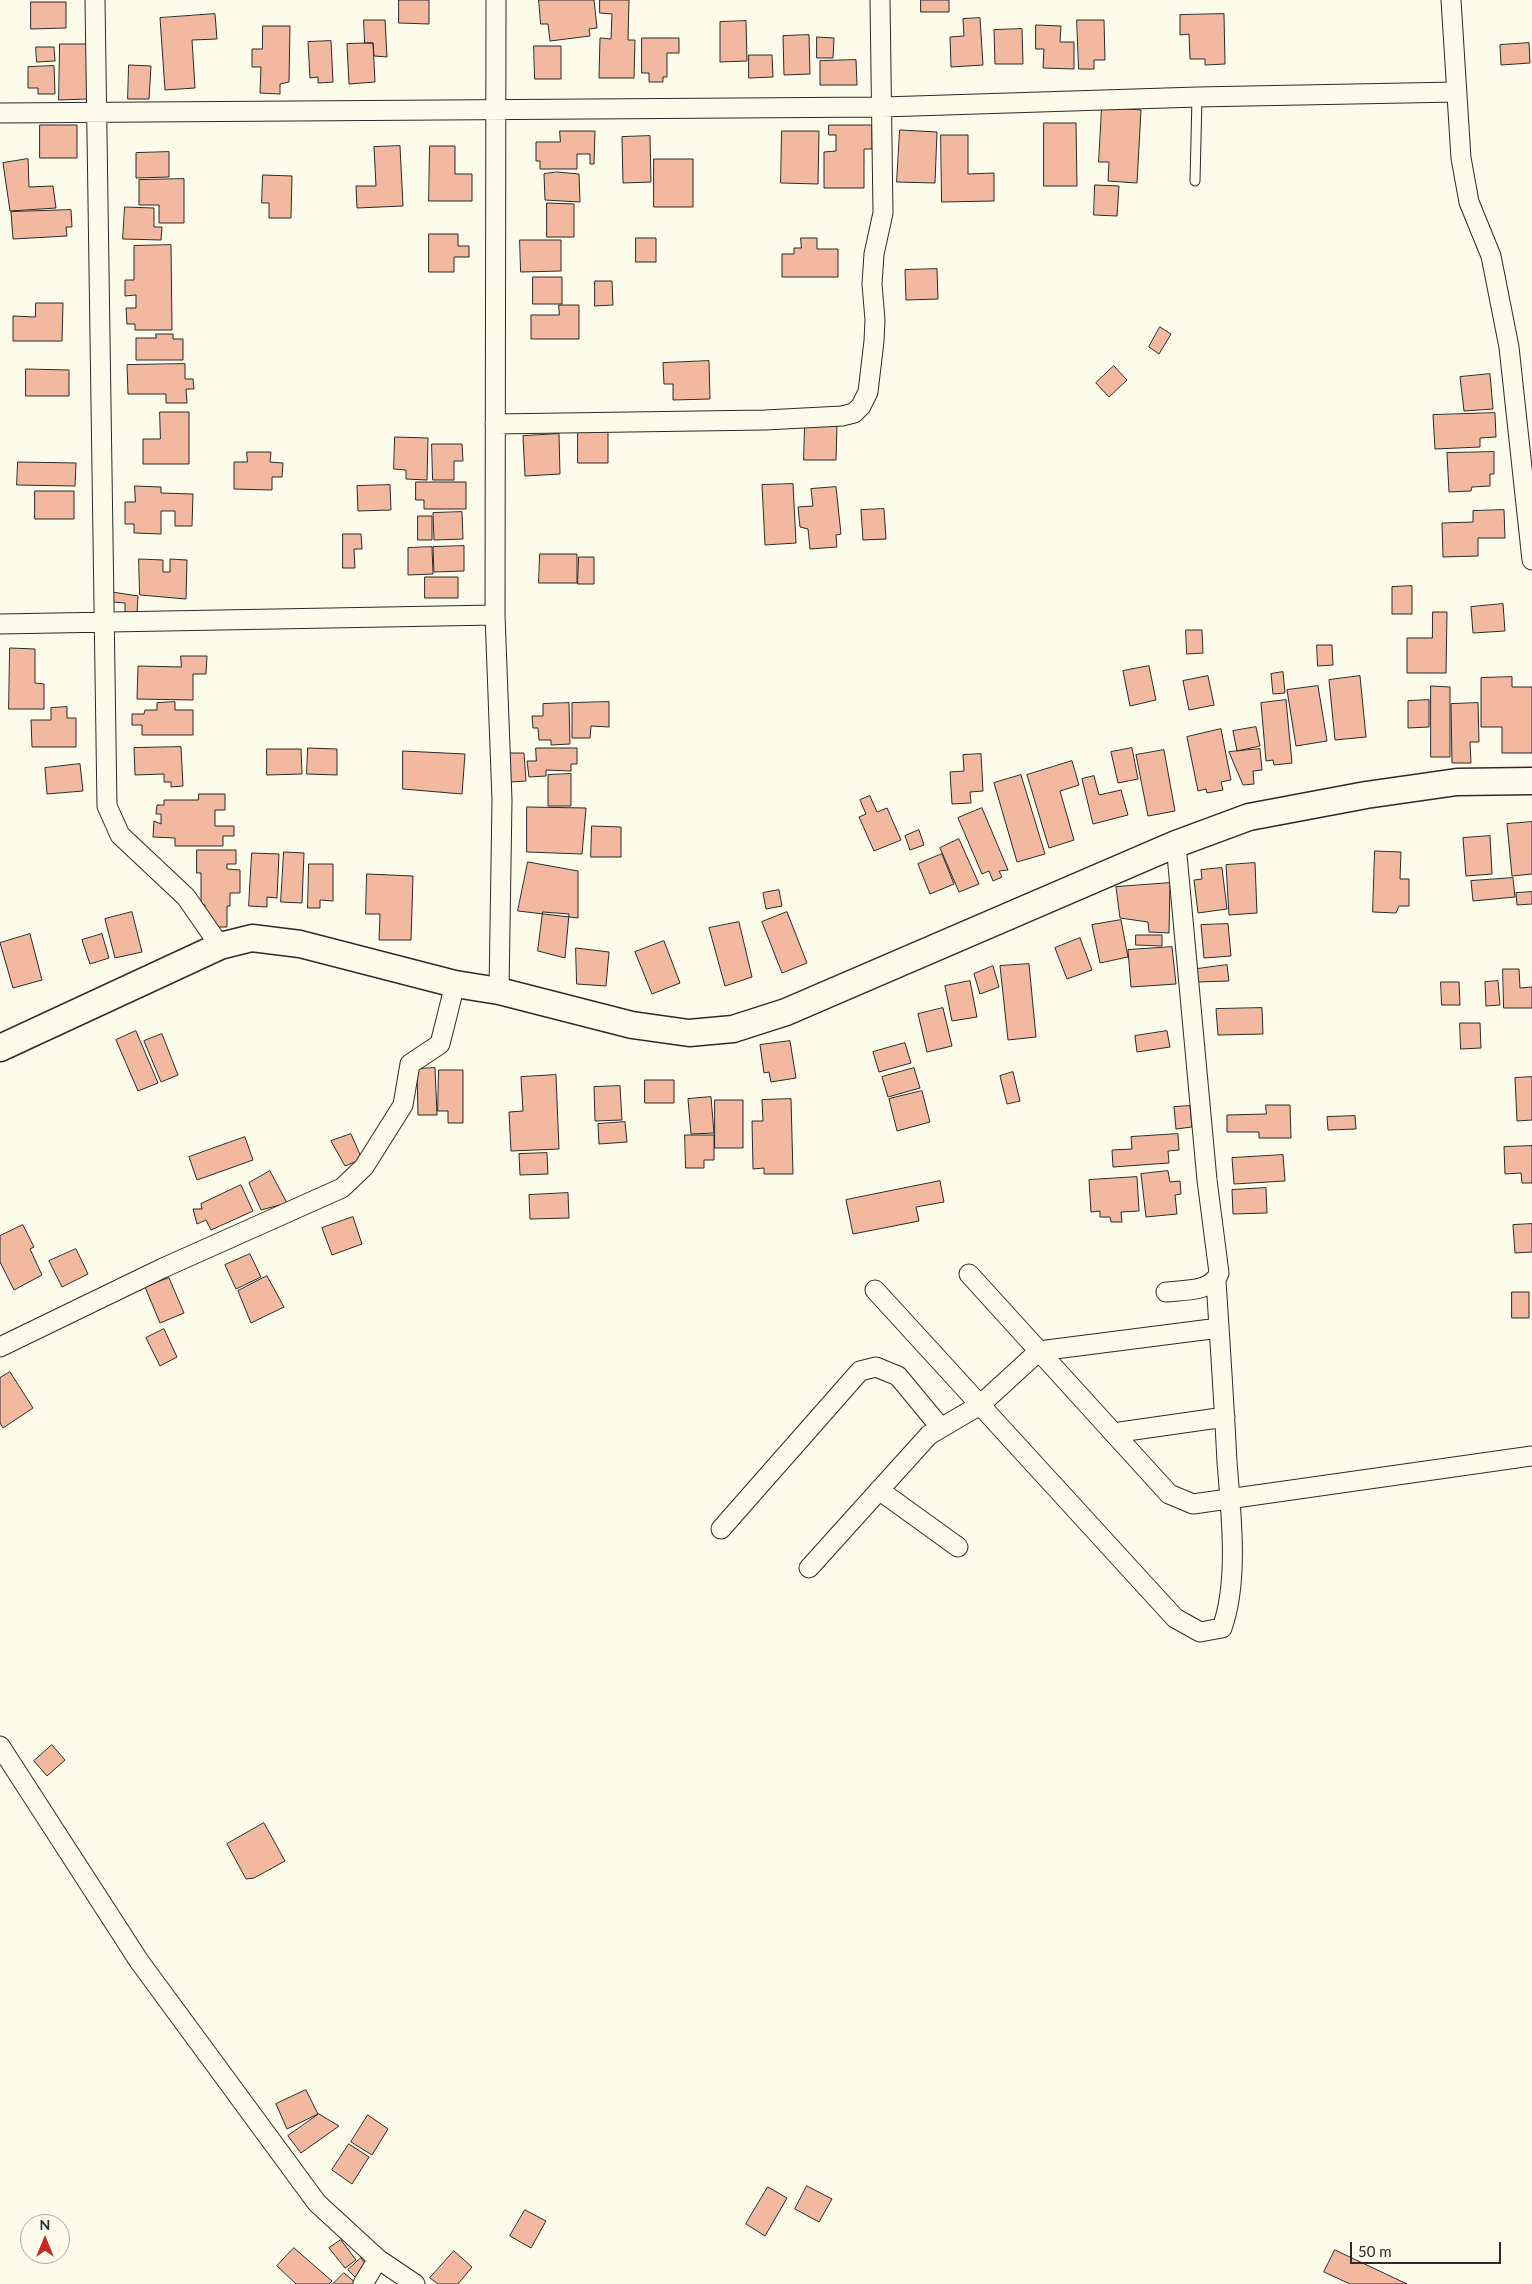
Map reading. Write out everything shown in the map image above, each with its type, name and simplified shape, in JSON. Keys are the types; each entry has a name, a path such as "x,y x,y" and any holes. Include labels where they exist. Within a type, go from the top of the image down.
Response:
{"street":[{"path":"95,0 107,806 112,822 120,835 186,897 220,946"},
{"path":"496,0 495,615 502,800 499,990"},
{"path":"495,424 765,420 842,416 854,413 861,406 868,392 874,341 875,320 872,284 874,254 883,213 880,0"},
{"path":"1451,0 1461,158 1469,202 1491,256 1527,447 1532,560"},
{"path":"0,113 883,107 1197,96 1457,92"},
{"path":"0,624 495,615"},
{"path":"0,1048 220,946 252,938 300,944 455,984 499,990 632,1025 689,1033 733,1029 786,1012 1176,844 1250,817 1366,795 1457,782 1532,781"},
{"path":"875,1290 1176,1618 1200,1632 1222,1628 1230,1607 1232,1576 1230,1498 1216,1281 1219,1273 1206,1171 1176,844"},
{"path":"0,1347 163,1268 342,1188 364,1167 402,1105 410,1064 440,1044 455,984"},
{"path":"969,1274 1169,1494 1193,1504 1532,1456"},
{"path":"1166,1292 1209,1286 1216,1281"},
{"path":"809,1568 929,1434 980,1405 1039,1351 1219,1328"},
{"path":"721,1530 860,1371 876,1367 898,1376 941,1428"},
{"path":"1113,1432 1225,1417"},
{"path":"879,1490 958,1547"},
{"path":"0,1746 139,1961 317,2203 378,2259 414,2284"},
{"path":"363,2284 378,2259"}],"lane":[{"path":"1195,181 1197,96"}],"building":[{"path":"399,0 429,0 429,24 399,23"},
{"path":"539,0 594,0 597,28 589,29 590,36 550,41 548,24 541,24"},
{"path":"600,0 629,0 628,40 635,40 634,78 599,78 600,38 611,39 612,14 600,13"},
{"path":"921,0 949,0 949,12 921,12"},
{"path":"31,2 66,2 66,28 31,29"},
{"path":"215,14 217,39 192,40 195,88 165,90 160,18"},
{"path":"1224,14 1225,64 1205,65 1205,59 1190,59 1189,34 1180,35 1180,15"},
{"path":"980,18 983,65 951,67 950,37 964,36 963,19"},
{"path":"364,20 385,20 387,57 374,56 373,43 365,43"},
{"path":"1077,20 1104,20 1105,60 1094,60 1094,69 1079,69"},
{"path":"746,21 747,61 720,62 720,22"},
{"path":"1036,25 1061,26 1060,42 1074,42 1074,69 1043,68 1044,49 1036,49"},
{"path":"263,26 290,26 289,82 280,84 280,94 260,93 261,67 252,67 252,49 262,49"},
{"path":"1022,29 1023,64 995,64 994,30"},
{"path":"809,35 810,74 784,75 783,36"},
{"path":"817,37 834,38 833,58 817,58"},
{"path":"642,38 679,38 679,53 667,53 667,77 663,77 663,82 649,82 649,73 642,73"},
{"path":"331,41 333,82 318,83 318,77 310,78 308,42"},
{"path":"373,43 375,82 349,84 347,44"},
{"path":"1529,43 1530,63 1501,65 1500,45"},
{"path":"60,44 88,44 87,99 59,100"},
{"path":"534,46 561,46 561,79 535,79"},
{"path":"36,47 54,47 55,61 37,62"},
{"path":"749,55 772,55 773,77 749,78"},
{"path":"856,60 857,85 820,85 820,61"},
{"path":"129,65 151,66 149,99 128,99"},
{"path":"54,66 55,94 38,94 38,88 28,88 28,67"},
{"path":"1102,107 1141,110 1137,183 1108,181 1109,162 1099,162"},
{"path":"1044,123 1076,123 1077,186 1044,186"},
{"path":"40,125 77,125 77,158 40,158"},
{"path":"829,125 872,125 872,149 864,149 864,188 824,188 824,152 836,151 836,135 829,135"},
{"path":"900,130 937,132 935,183 897,182"},
{"path":"560,131 595,131 594,164 590,164 590,154 577,154 577,169 540,169 540,161 536,161 536,142 560,142"},
{"path":"782,131 819,131 818,184 781,183"},
{"path":"941,135 968,135 968,174 994,173 994,201 942,202"},
{"path":"650,136 651,182 623,183 622,137"},
{"path":"400,146 403,206 357,208 356,186 376,186 374,147"},
{"path":"430,146 455,146 455,174 472,174 472,201 429,201"},
{"path":"169,152 169,177 136,178 136,153"},
{"path":"28,159 29,187 53,186 56,208 10,211 3,163"},
{"path":"654,159 693,159 693,207 654,207"},
{"path":"557,172 579,174 580,202 545,200 544,174"},
{"path":"263,175 292,176 291,218 269,218 269,203 262,203"},
{"path":"184,179 184,223 159,223 159,205 139,205 139,180"},
{"path":"1095,185 1119,186 1117,216 1094,215"},
{"path":"547,203 574,204 574,237 547,237"},
{"path":"125,207 154,208 154,227 162,227 161,240 123,239"},
{"path":"71,210 72,227 66,227 67,236 13,239 11,212"},
{"path":"429,234 458,234 458,246 469,246 469,257 454,257 454,272 429,272"},
{"path":"636,238 656,238 656,262 636,262"},
{"path":"801,238 817,238 817,249 838,249 838,277 782,277 782,254 794,254 794,248 801,248"},
{"path":"520,240 561,240 561,271 521,272"},
{"path":"171,245 172,330 135,330 135,324 127,324 126,308 136,308 136,295 125,296 125,280 134,280 134,246"},
{"path":"937,269 938,299 906,300 905,270"},
{"path":"533,277 562,277 562,304 533,304"},
{"path":"595,281 612,281 613,305 595,306"},
{"path":"36,303 63,303 62,341 13,341 13,316 35,317"},
{"path":"559,305 579,305 579,339 531,339 531,315 559,315"},
{"path":"1160,327 1171,334 1159,354 1149,347"},
{"path":"156,334 173,334 173,339 183,339 183,360 136,360 136,338 156,338"},
{"path":"709,361 710,399 673,400 673,384 664,384 663,363"},
{"path":"185,364 185,379 193,379 194,389 186,389 187,403 166,403 166,394 128,394 127,365"},
{"path":"1114,366 1127,380 1109,397 1096,383"},
{"path":"26,369 69,370 69,396 26,396"},
{"path":"1490,374 1493,409 1464,411 1460,377"},
{"path":"160,412 189,412 189,464 143,464 143,439 160,439"},
{"path":"1495,413 1496,437 1480,438 1480,447 1435,449 1433,415"},
{"path":"805,425 837,426 836,460 804,460"},
{"path":"578,431 608,431 608,463 578,463"},
{"path":"559,434 560,474 525,476 523,436"},
{"path":"395,437 428,438 427,480 406,479 406,470 394,469"},
{"path":"432,444 462,444 463,461 454,461 454,480 433,480"},
{"path":"247,452 271,452 270,462 283,463 282,477 272,477 272,490 234,489 234,462 247,462"},
{"path":"1494,452 1494,474 1490,474 1490,486 1472,487 1471,491 1449,492 1447,453"},
{"path":"18,462 76,463 75,486 17,485"},
{"path":"416,482 466,482 466,509 424,509 424,500 416,500"},
{"path":"793,484 796,543 765,545 762,485"},
{"path":"390,485 391,510 358,511 357,486"},
{"path":"135,486 161,487 161,493 193,494 192,526 175,526 175,511 161,511 161,534 134,533 134,524 125,524 125,502 135,502"},
{"path":"836,487 841,534 836,535 837,547 810,549 808,529 800,527 798,507 813,506 811,489"},
{"path":"35,491 74,491 74,519 35,519"},
{"path":"884,509 886,539 863,540 861,510"},
{"path":"1504,510 1505,538 1478,538 1478,556 1443,557 1442,523 1473,522 1473,511"},
{"path":"462,512 463,539 434,540 433,513"},
{"path":"418,516 432,516 432,540 418,540"},
{"path":"343,534 361,534 362,549 354,549 355,568 343,568"},
{"path":"464,546 464,571 434,572 433,547"},
{"path":"432,547 433,574 408,575 408,548"},
{"path":"540,554 577,554 577,583 539,583"},
{"path":"579,557 594,557 594,584 578,584"},
{"path":"139,559 163,560 163,572 170,572 170,559 187,560 186,599 140,595"},
{"path":"425,577 458,577 458,598 425,598"},
{"path":"1412,586 1412,614 1392,614 1392,587"},
{"path":"112,592 138,596 137,613 125,613 125,603 112,602"},
{"path":"1503,604 1505,631 1473,633 1471,607"},
{"path":"1433,612 1447,612 1446,673 1407,673 1407,638 1432,638"},
{"path":"1186,630 1202,630 1203,653 1187,654"},
{"path":"1317,645 1332,645 1333,665 1318,666"},
{"path":"10,648 35,649 35,683 44,684 44,709 9,709"},
{"path":"181,656 207,656 206,674 193,674 193,700 137,699 138,666 181,667"},
{"path":"1149,666 1156,700 1130,706 1123,671"},
{"path":"1283,672 1285,693 1273,694 1271,674"},
{"path":"1208,676 1214,705 1189,710 1183,681"},
{"path":"1360,676 1366,737 1335,740 1329,680"},
{"path":"1512,677 1512,687 1532,687 1532,753 1502,753 1502,727 1481,727 1481,678"},
{"path":"1318,686 1327,741 1296,746 1287,690"},
{"path":"1431,686 1450,687 1450,757 1431,757"},
{"path":"1286,700 1292,763 1274,765 1273,760 1266,761 1261,703"},
{"path":"1429,700 1429,727 1408,728 1408,701"},
{"path":"175,702 175,710 193,710 193,735 142,735 142,725 132,725 132,714 144,714 145,710 157,710 157,703"},
{"path":"609,702 609,727 591,726 590,738 572,738 572,703"},
{"path":"569,703 570,744 551,745 551,740 539,740 538,728 533,728 532,716 543,716 543,704"},
{"path":"1478,703 1479,742 1470,742 1471,763 1452,763 1451,704"},
{"path":"67,707 67,718 76,718 76,747 32,747 31,720 51,720 51,708"},
{"path":"1256,727 1260,746 1237,751 1233,731"},
{"path":"1221,729 1231,780 1221,782 1223,790 1207,793 1206,789 1198,791 1187,737"},
{"path":"181,747 183,786 171,787 171,782 164,782 164,774 135,775 134,748"},
{"path":"308,748 337,749 337,775 307,774"},
{"path":"536,748 577,748 577,764 571,764 571,771 546,770 546,776 529,777 527,761 536,761"},
{"path":"1132,748 1138,779 1118,783 1111,752"},
{"path":"267,749 301,749 302,774 267,775"},
{"path":"1260,749 1262,770 1253,771 1254,784 1243,785 1229,752"},
{"path":"1164,750 1175,811 1148,816 1136,755"},
{"path":"403,751 465,754 462,794 403,789"},
{"path":"510,753 524,753 526,781 511,782"},
{"path":"981,754 983,791 970,792 971,803 952,804 950,772 964,771 963,755"},
{"path":"1072,761 1079,785 1060,791 1074,840 1049,848 1027,775"},
{"path":"80,764 83,791 47,794 45,768"},
{"path":"571,774 571,806 548,806 548,775"},
{"path":"1021,775 1045,854 1017,862 994,783"},
{"path":"1094,776 1099,795 1121,790 1128,815 1093,824 1082,779"},
{"path":"199,794 225,794 225,810 215,810 215,826 234,826 234,836 223,836 223,846 175,846 175,838 153,837 154,821 161,824 161,814 156,814 157,805 164,805 164,800 198,800"},
{"path":"870,796 877,812 887,808 901,840 874,851 859,817 866,814 860,800"},
{"path":"527,807 586,808 582,854 527,852"},
{"path":"982,808 1008,870 999,871 1002,877 993,881 989,871 982,874 958,818"},
{"path":"1532,822 1532,874 1512,876 1507,824"},
{"path":"592,826 621,827 621,857 591,857"},
{"path":"919,830 924,845 910,850 905,836"},
{"path":"1490,836 1492,874 1466,876 1463,838"},
{"path":"959,839 979,884 959,892 940,848"},
{"path":"197,850 236,850 236,864 227,864 227,869 240,870 240,893 230,893 230,906 227,906 227,927 211,927 205,919 205,905 201,905 201,873 197,873"},
{"path":"1375,851 1401,852 1400,879 1409,879 1409,906 1399,906 1396,913 1373,912"},
{"path":"284,852 304,853 302,903 281,902"},
{"path":"252,853 279,854 277,898 267,897 267,907 249,906"},
{"path":"942,854 954,884 930,894 918,864"},
{"path":"528,862 578,871 578,918 518,911"},
{"path":"1255,863 1257,913 1229,915 1226,865"},
{"path":"309,864 333,864 333,901 320,900 320,908 308,908"},
{"path":"1222,868 1227,909 1198,913 1194,880 1202,879 1201,870"},
{"path":"367,874 413,876 411,940 379,940 380,914 366,914"},
{"path":"1513,878 1515,897 1473,901 1471,881"},
{"path":"1170,883 1169,933 1149,932 1148,922 1120,918 1116,887"},
{"path":"779,890 782,906 766,909 763,893"},
{"path":"1532,892 1532,904 1517,905 1516,893"},
{"path":"132,912 142,952 115,958 105,919"},
{"path":"543,912 569,914 565,958 538,951"},
{"path":"787,912 807,963 782,973 762,922"},
{"path":"1121,920 1128,957 1100,963 1092,925"},
{"path":"739,922 752,977 725,986 709,928"},
{"path":"1228,924 1231,956 1204,958 1201,925"},
{"path":"30,934 42,980 13,988 0,943"},
{"path":"102,934 109,958 90,964 82,940"},
{"path":"1136,935 1162,935 1162,946 1136,945"},
{"path":"1080,938 1092,970 1067,979 1055,948"},
{"path":"664,941 680,983 652,994 635,952"},
{"path":"1172,947 1176,984 1131,987 1128,950"},
{"path":"576,948 609,952 606,986 577,984"},
{"path":"1029,964 1036,1037 1008,1040 1000,966"},
{"path":"1227,965 1229,981 1197,982 1197,969"},
{"path":"993,966 999,987 980,994 974,974"},
{"path":"1503,969 1519,969 1520,988 1532,987 1532,1008 1504,1008"},
{"path":"970,981 977,1017 952,1021 945,986"},
{"path":"1498,981 1500,1005 1486,1006 1485,982"},
{"path":"1441,982 1459,982 1460,1005 1442,1005"},
{"path":"943,1008 952,1046 927,1052 918,1014"},
{"path":"1262,1008 1263,1034 1218,1035 1216,1009"},
{"path":"1460,1023 1480,1023 1481,1048 1461,1049"},
{"path":"136,1031 158,1083 138,1091 116,1040"},
{"path":"1167,1031 1170,1047 1137,1052 1135,1036"},
{"path":"162,1034 178,1075 161,1082 144,1041"},
{"path":"790,1041 796,1078 771,1082 769,1072 764,1073 760,1045"},
{"path":"905,1043 911,1063 879,1072 873,1052"},
{"path":"435,1068 437,1115 418,1115 417,1069"},
{"path":"914,1068 920,1088 888,1097 882,1077"},
{"path":"439,1070 463,1070 463,1123 448,1123 448,1111 438,1111"},
{"path":"1013,1072 1020,1101 1007,1104 1000,1076"},
{"path":"556,1075 559,1149 511,1151 509,1112 523,1111 521,1077"},
{"path":"1532,1077 1532,1120 1517,1121 1515,1078"},
{"path":"645,1080 674,1080 674,1103 645,1103"},
{"path":"620,1086 622,1120 595,1121 594,1087"},
{"path":"922,1091 930,1122 897,1131 889,1099"},
{"path":"711,1097 714,1133 691,1134 688,1099"},
{"path":"791,1099 793,1174 764,1174 764,1168 753,1169 752,1121 763,1121 762,1100"},
{"path":"715,1100 743,1100 743,1148 715,1148"},
{"path":"1266,1105 1290,1105 1291,1138 1259,1138 1259,1132 1227,1132 1227,1115 1266,1114"},
{"path":"1190,1106 1192,1127 1176,1129 1174,1107"},
{"path":"1355,1116 1356,1129 1328,1130 1327,1117"},
{"path":"625,1122 627,1142 599,1144 598,1124"},
{"path":"351,1134 362,1159 345,1166 331,1141"},
{"path":"1178,1134 1179,1150 1168,1151 1169,1163 1113,1167 1112,1150 1132,1149 1131,1137"},
{"path":"685,1135 714,1135 714,1160 704,1160 704,1168 686,1168"},
{"path":"245,1137 253,1160 197,1180 189,1157"},
{"path":"1532,1146 1532,1183 1522,1183 1521,1173 1505,1174 1504,1147"},
{"path":"547,1153 548,1174 520,1175 519,1154"},
{"path":"1283,1155 1285,1181 1234,1184 1232,1158"},
{"path":"270,1171 287,1203 261,1210 249,1183"},
{"path":"1168,1171 1170,1182 1180,1181 1181,1194 1175,1195 1177,1214 1146,1217 1141,1174"},
{"path":"1137,1177 1139,1211 1121,1212 1122,1222 1111,1222 1110,1217 1100,1217 1100,1211 1091,1212 1089,1180"},
{"path":"940,1181 944,1202 916,1207 919,1221 853,1234 846,1200"},
{"path":"241,1185 253,1211 211,1230 206,1220 197,1224 193,1209 202,1209 201,1204"},
{"path":"1266,1188 1267,1213 1233,1214 1232,1190"},
{"path":"568,1193 569,1218 530,1219 529,1195"},
{"path":"353,1217 362,1244 332,1255 322,1228"},
{"path":"1532,1224 1532,1252 1515,1253 1513,1225"},
{"path":"23,1225 34,1247 30,1249 42,1275 14,1290 0,1262 0,1236"},
{"path":"76,1249 88,1274 62,1287 49,1261"},
{"path":"250,1254 261,1277 236,1289 225,1265"},
{"path":"267,1276 284,1307 251,1323 238,1291"},
{"path":"169,1278 184,1313 160,1323 145,1287"},
{"path":"1512,1292 1529,1292 1529,1318 1512,1318"},
{"path":"164,1329 177,1357 160,1366 146,1338"},
{"path":"10,1372 33,1408 3,1428 0,1423 0,1378"},
{"path":"52,1745 65,1760 47,1776 34,1761"},
{"path":"264,1823 285,1861 254,1878 246,1879 227,1844"},
{"path":"306,2090 318,2114 287,2129 276,2104"},
{"path":"319,2114 339,2126 301,2153 288,2136"},
{"path":"368,2115 388,2129 372,2155 351,2142"},
{"path":"349,2144 369,2157 352,2184 332,2170"},
{"path":"807,2186 832,2199 819,2222 795,2209"},
{"path":"768,2187 787,2198 765,2236 746,2224"},
{"path":"525,2210 546,2221 531,2248 510,2236"},
{"path":"341,2240 356,2260 345,2268 329,2248"},
{"path":"294,2248 332,2281 329,2284 296,2284 277,2266"},
{"path":"1335,2250 1407,2284 1350,2284 1324,2272"},
{"path":"454,2251 472,2267 458,2284 438,2284 430,2278"},
{"path":"361,2258 370,2269 358,2280 348,2270"},
{"path":"344,2273 357,2284 333,2284"}]}
